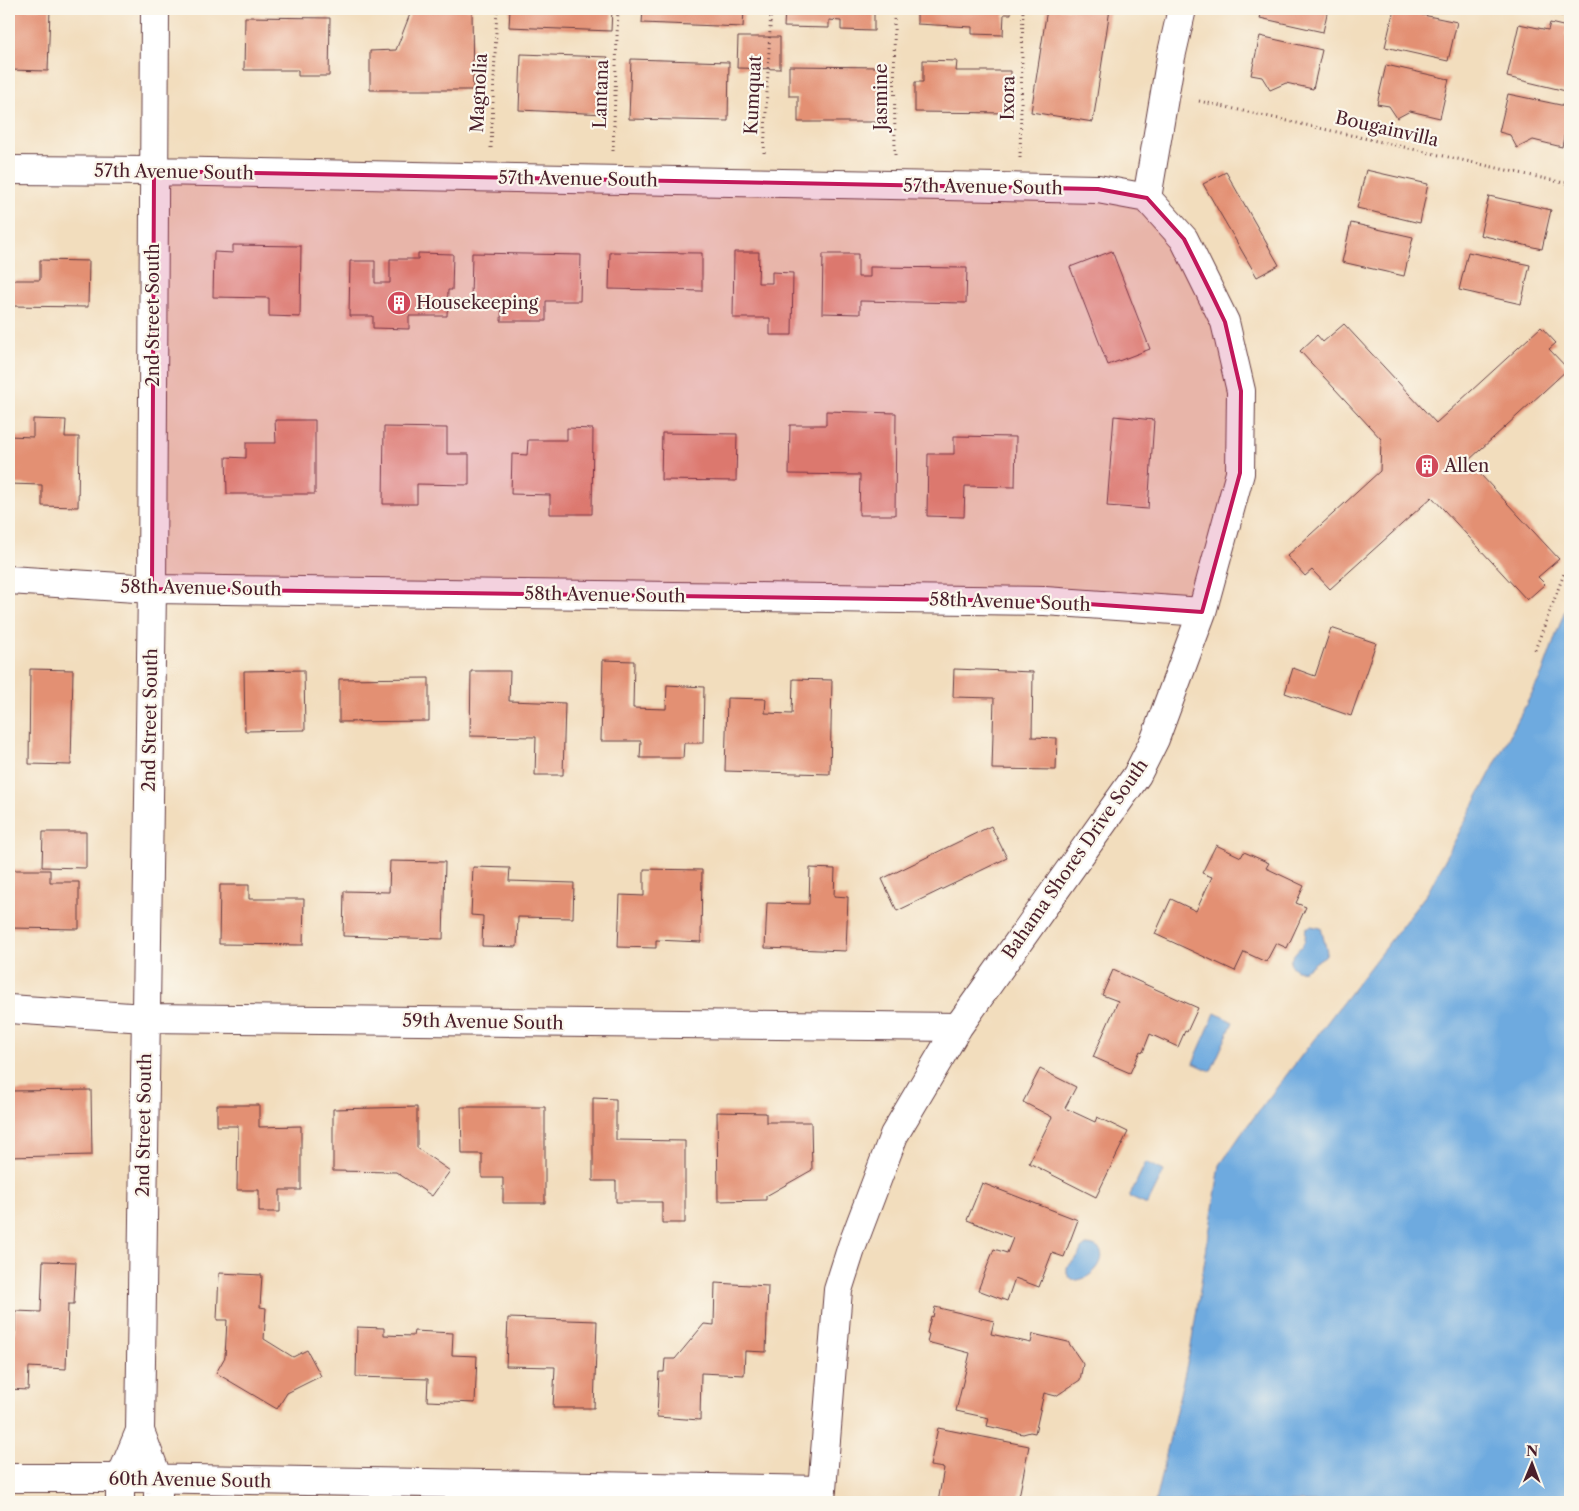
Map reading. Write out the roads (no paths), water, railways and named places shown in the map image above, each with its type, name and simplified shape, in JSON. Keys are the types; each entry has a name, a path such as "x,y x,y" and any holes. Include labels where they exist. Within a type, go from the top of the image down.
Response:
{"street":[{"name":"2nd Street South","path":"155,9 152,589 140,1430 158,1491"},
{"path":"1147,198 1171,57 1182,9"},
{"name":"57th Avenue South","path":"9,170 154,171 1098,189 1147,198"},
{"name":"Bahama Shores Drive South","path":"821,1496 838,1290 852,1246 894,1135 958,1027 1137,775 1155,739 1202,612 1240,473 1241,391 1225,322 1184,239 1147,198"},
{"name":"58th Avenue South","path":"9,580 152,589 1045,600 1202,612"},
{"name":"59th Avenue South","path":"9,1009 145,1018 958,1027"},
{"name":"2nd Street South","path":"120,1490 140,1430"},
{"name":"60th Avenue South","path":"9,1478 120,1490 158,1491 821,1496"}],"water":[{"path":"1570,596 1570,1502 1155,1502 1191,1346 1220,1165 1244,1130 1428,892 1542,674"},
{"path":"1311,926 1321,928 1327,952 1325,956 1308,968 1303,970 1295,969 1291,966 1291,959 1304,942 1306,928"},
{"path":"1215,1013 1233,1022 1211,1071 1193,1063"},
{"path":"1146,1162 1164,1171 1147,1205 1129,1197"},
{"path":"1086,1245 1096,1247 1101,1251 1100,1264 1088,1276 1072,1280 1067,1274 1067,1267 1078,1257 1081,1249"}],"place":[{"name":"Housekeeping","path":"399,303"},
{"name":"Allen","path":"1427,466"}]}
